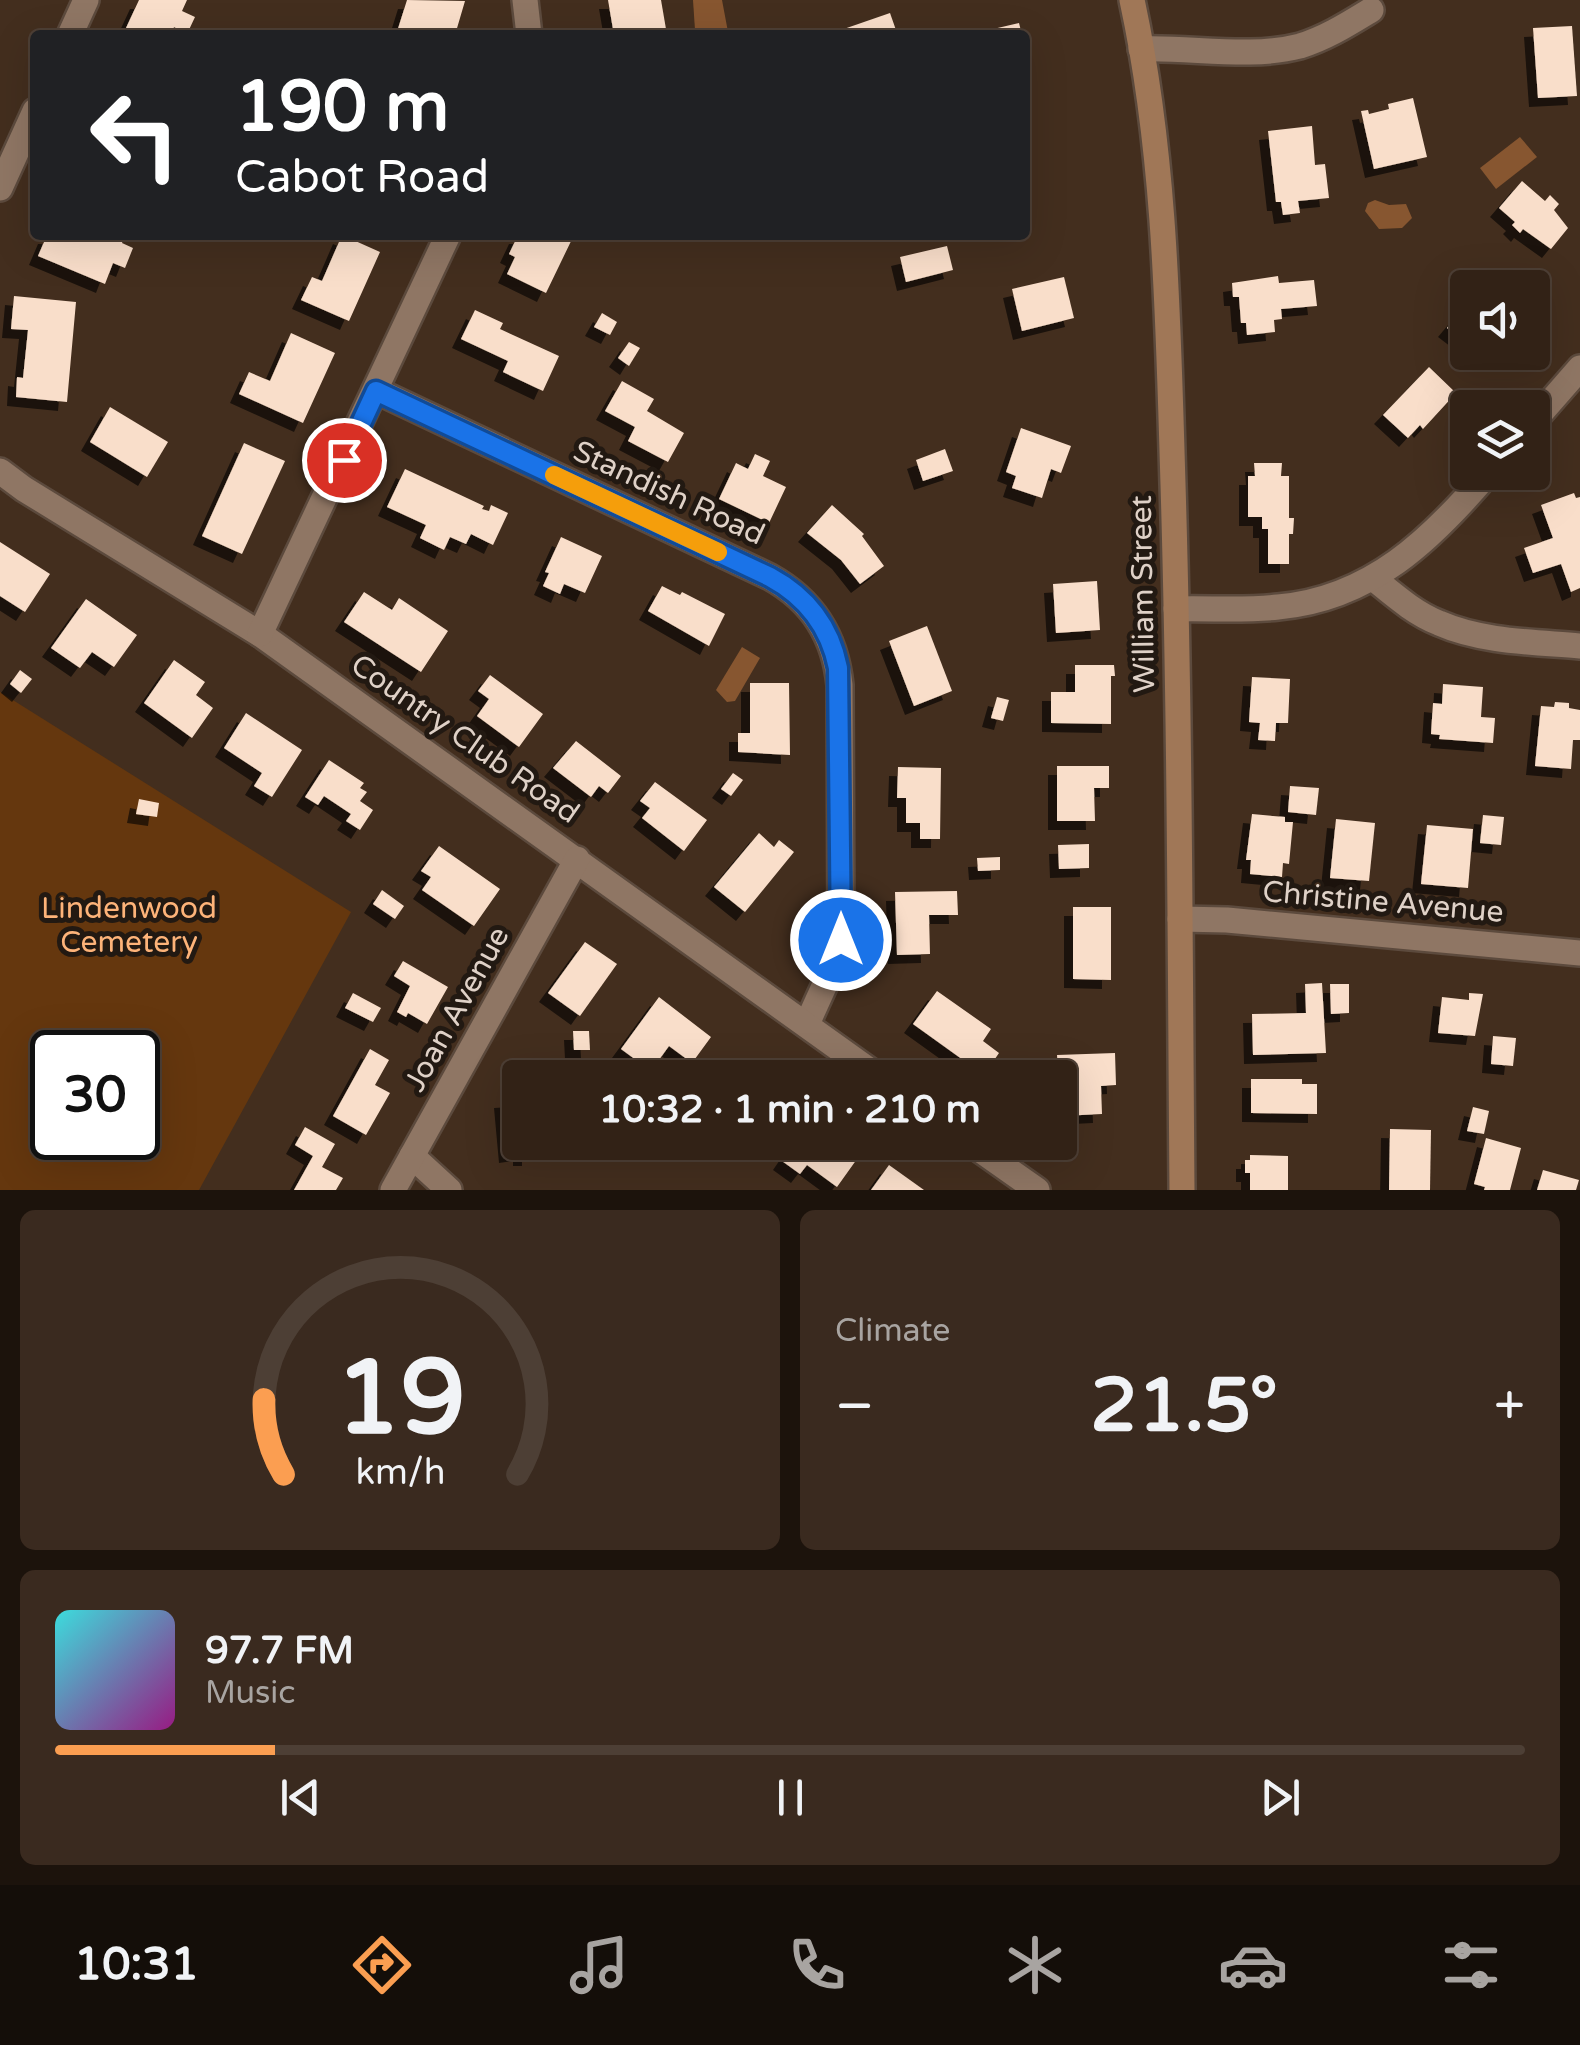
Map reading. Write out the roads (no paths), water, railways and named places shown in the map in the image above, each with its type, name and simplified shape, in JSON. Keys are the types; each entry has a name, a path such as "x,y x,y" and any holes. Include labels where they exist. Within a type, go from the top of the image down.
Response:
{"main road":[{"name":"William Street","path":"1132,0 1163,242 1176,609 1182,1190"}],"street":[{"path":"72,30 86,0"},
{"path":"525,0 528,30"},
{"path":"1141,49 1278,50 1316,40 1371,10"},
{"path":"0,188 30,123"},
{"path":"260,634 446,240"},
{"path":"1550,402 1580,368"},
{"name":"Standish Road","path":"376,391 770,577 799,595 821,621 835,652 840,685 841,935 836,960 807,1024"},
{"name":"Country Club Road","path":"0,471 260,634 856,1060"},
{"path":"1176,609 1290,606 1334,594 1373,578 1428,540 1474,490"},
{"path":"1373,578 1441,625 1496,638 1580,646"},
{"name":"Joan Avenue","path":"393,1190 577,858"},
{"name":"Christine Avenue","path":"1180,920 1227,920 1580,953"},
{"path":"412,1156 449,1190"},
{"path":"994,1160 1037,1190"}],"park label":[{"name":"Lindenwood Cemetery","path":"129,925"}]}
